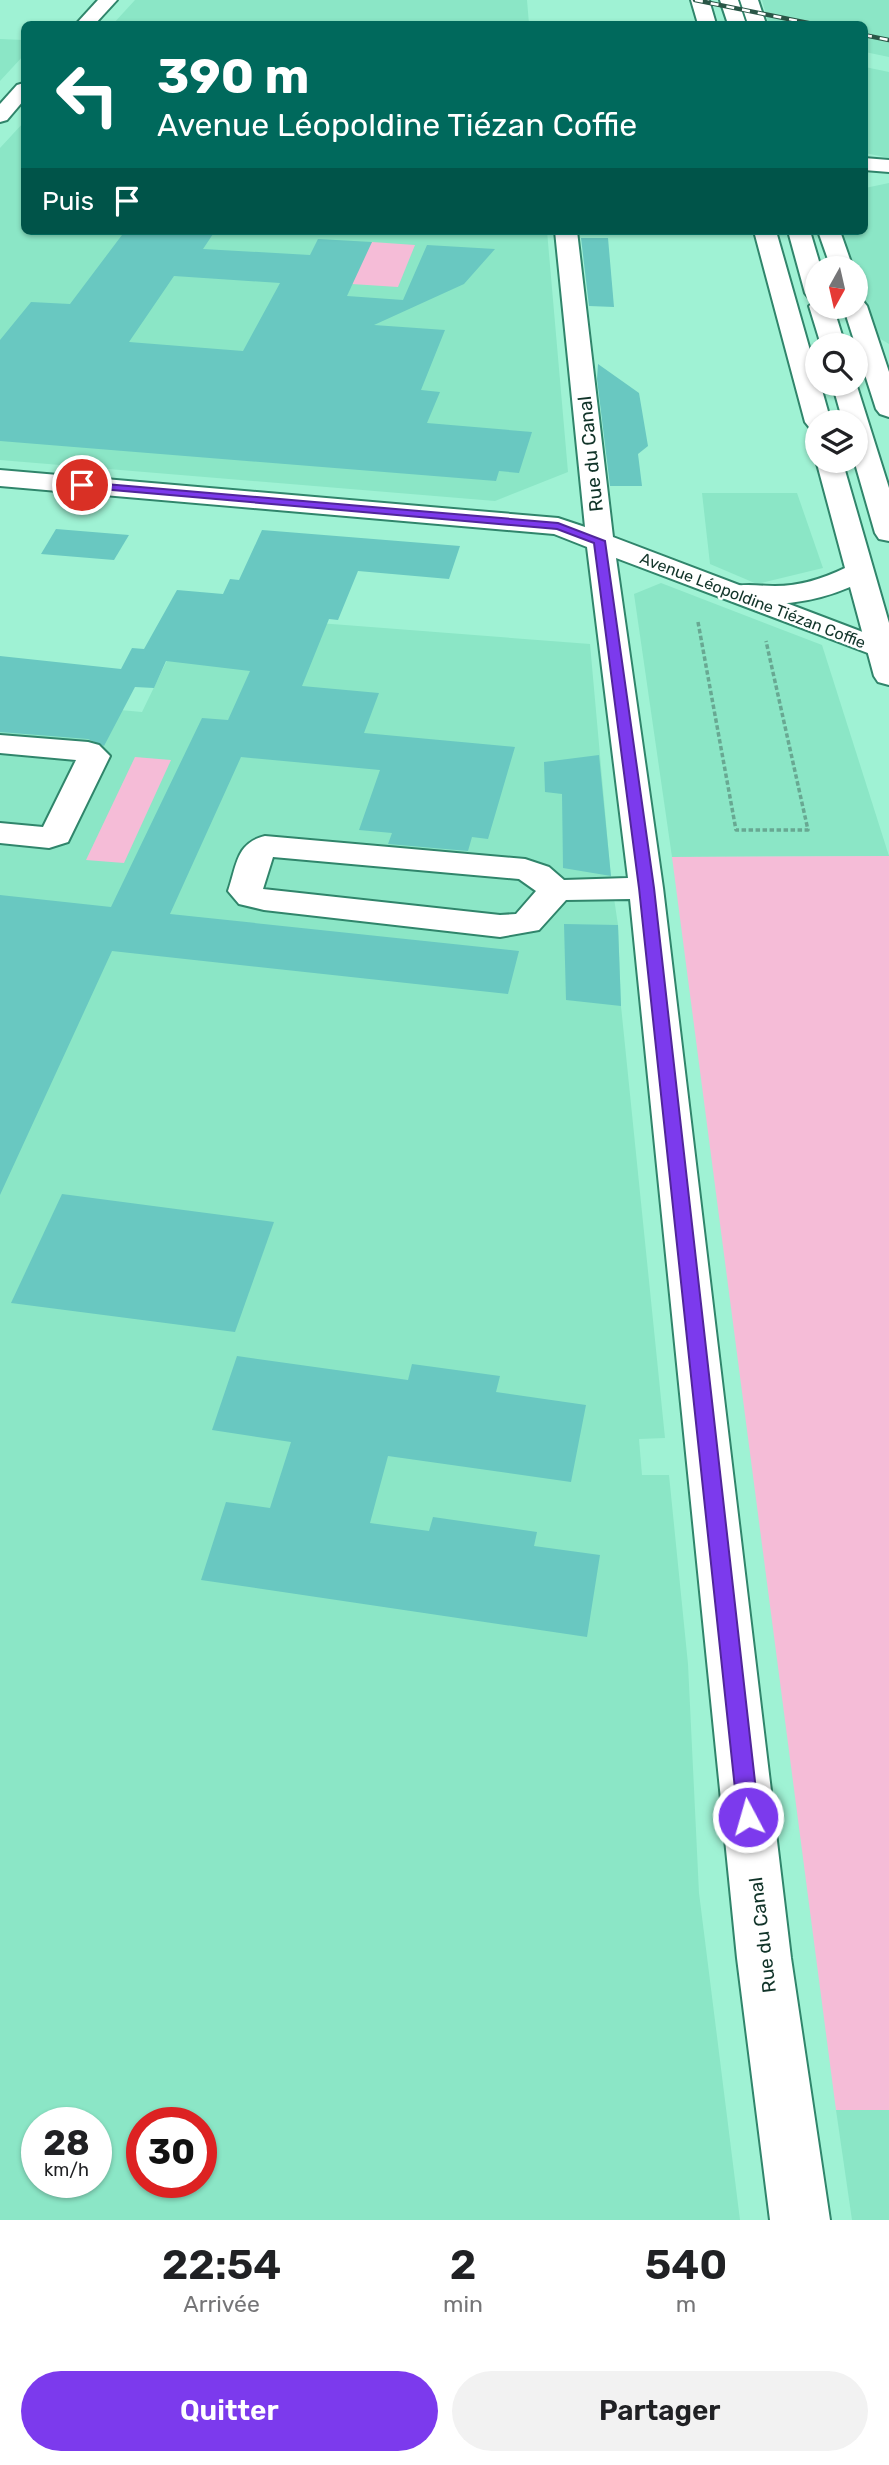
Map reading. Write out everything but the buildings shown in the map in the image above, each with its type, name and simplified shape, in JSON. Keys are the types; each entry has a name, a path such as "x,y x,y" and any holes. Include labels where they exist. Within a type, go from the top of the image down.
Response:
{"street":[{"path":"88,21 108,0"},
{"path":"700,0 706,21"},
{"path":"729,0 736,21"},
{"path":"749,0 756,21"},
{"path":"0,85 21,88"},
{"path":"0,116 21,92"},
{"path":"868,164 889,166"},
{"name":"Rue du Canal","path":"566,235 600,541 646,888 764,1958 800,2220"},
{"path":"766,235 815,410"},
{"path":"800,235 806,256"},
{"path":"831,235 838,256"},
{"path":"861,319 882,367 889,409"},
{"path":"848,396 889,533"},
{"path":"833,473 887,659"},
{"name":"Avenue Léopoldine Tiézan Coffie","path":"0,478 558,526 740,593 887,659"},
{"path":"740,593 780,596 808,593 834,586 860,571"},
{"path":"0,744 89,752 94,756 56,835 48,838 0,833"},
{"path":"556,890 527,923 508,926 264,900 251,897 245,891 259,849 265,846 525,869 537,874 556,890 646,888"}],"path":[{"path":"698,622 736,830 808,830 766,641"}],"shaded area":[{"path":"135,0 527,0 529,21 116,21"},
{"path":"762,0 889,0 889,57 868,53 868,21 768,21"},
{"path":"0,39 21,40 21,58 0,81"},
{"path":"868,68 889,72 889,158 868,154"},
{"path":"21,125 21,235 547,235 568,472 495,501 0,460 0,148"},
{"path":"889,183 889,344 874,335 868,316 868,256 848,256 841,235 868,235 868,187"},
{"path":"372,242 415,245 398,287 336,283"},
{"path":"702,493 797,493 823,568 757,584 710,564"},
{"path":"661,583 822,645 889,856 672,857 634,594"},
{"path":"190,613 590,644 611,878 618,925 621,1006 665,1438 639,1439 642,1475 669,1475 688,1664 699,1893 740,2220 0,2220 0,699 142,712"},
{"path":"135,757 171,760 124,863 86,860"},
{"path":"889,856 889,2110 836,2110 672,857"},
{"path":"836,2110 889,2110 889,2220 852,2220"}],"railway":[{"path":"695,0 798,21"},
{"path":"868,36 889,40"}],"route":[{"path":"82,485 558,526 600,541 646,888 748,1817"}]}
